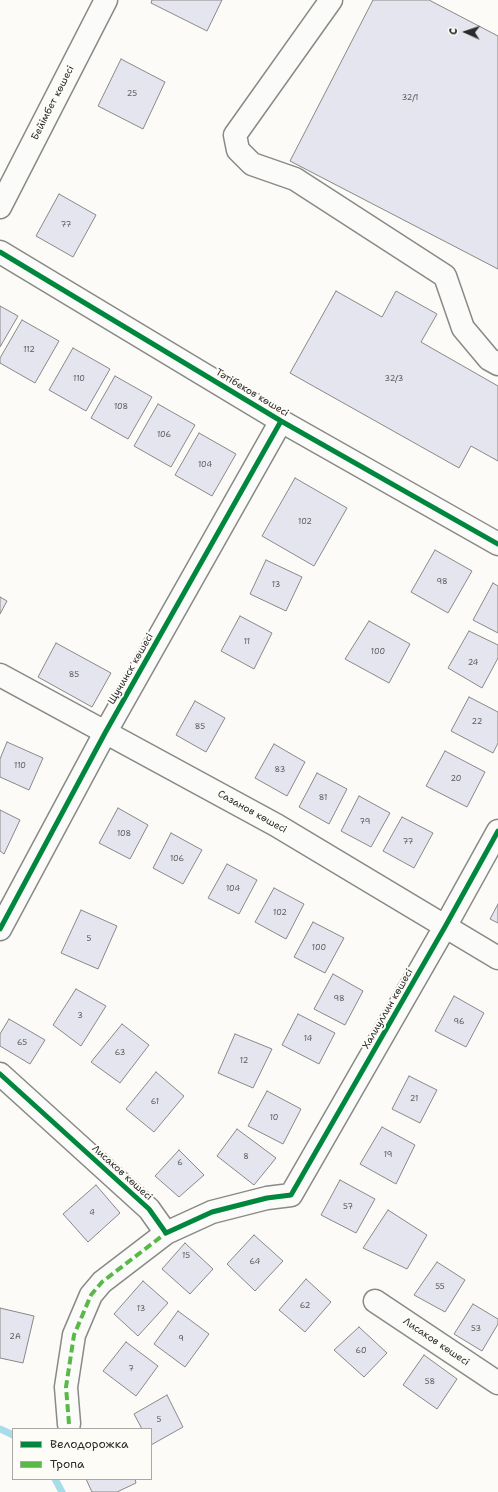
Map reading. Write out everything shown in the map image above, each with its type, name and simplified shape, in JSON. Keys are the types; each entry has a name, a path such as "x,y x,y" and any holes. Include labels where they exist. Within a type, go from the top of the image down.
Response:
{"street":[{"name":"Бейімбет көшесі","path":"0,207 106,0"},
{"path":"331,0 235,135 238,150 252,164 295,179 445,276 463,328 489,359 498,364"},
{"name":"Тәтібеков көшесі","path":"0,252 281,421 498,544"},
{"name":"Щучинск көшесі","path":"0,928 105,733 281,421"},
{"name":"Сазанов көшесі","path":"0,675 276,825 446,925 498,958"},
{"name":"Халиуллин көшесі","path":"166,1233 212,1212 267,1198 291,1195 446,925 498,831"},
{"name":"Лисаков көшесі","path":"0,1074 149,1209 166,1233"},
{"path":"69,1424 66,1386 74,1335 91,1295 102,1282 166,1233"},
{"name":"Лисаков көшесі","path":"375,1301 498,1383"}],"building":[{"path":"152,0 222,0 207,31 151,3"},
{"path":"373,0 429,0 498,36 498,269 290,161"},
{"path":"121,59 165,82 143,129 98,106"},
{"path":"59,194 96,215 73,257 36,236"},
{"path":"336,291 382,317 396,291 437,314 421,342 498,386 498,461 471,446 459,468 290,373"},
{"path":"0,306 18,316 0,347"},
{"path":"22,320 59,341 35,383 0,363 0,358"},
{"path":"73,348 110,369 86,411 49,390"},
{"path":"115,376 152,397 128,439 91,418"},
{"path":"158,404 195,425 171,467 134,446"},
{"path":"199,433 236,454 212,496 175,475"},
{"path":"295,478 347,508 314,566 262,536"},
{"path":"435,550 472,571 448,613 411,592"},
{"path":"266,560 302,577 286,611 250,594"},
{"path":"493,583 498,586 498,633 473,620"},
{"path":"0,597 7,601 0,614"},
{"path":"240,616 272,633 254,669 221,651"},
{"path":"369,621 410,644 389,683 345,659"},
{"path":"469,631 498,645 498,658 482,688 448,668"},
{"path":"56,643 111,673 92,707 38,677"},
{"path":"469,697 498,712 498,743 493,753 451,731"},
{"path":"195,701 225,718 206,752 176,735"},
{"path":"7,742 43,758 29,790 0,777 0,759"},
{"path":"274,744 305,762 287,796 255,778"},
{"path":"445,751 485,772 467,807 426,786"},
{"path":"317,773 347,789 329,824 299,807"},
{"path":"359,796 390,813 371,847 341,831"},
{"path":"118,808 148,825 130,859 99,843"},
{"path":"0,810 20,820 4,854 0,851"},
{"path":"402,817 433,833 414,868 383,851"},
{"path":"171,833 202,850 183,884 153,868"},
{"path":"227,864 257,880 239,914 208,898"},
{"path":"274,888 304,904 286,939 255,922"},
{"path":"498,904 498,923 490,919"},
{"path":"81,910 117,926 98,969 61,953"},
{"path":"313,922 344,938 325,973 294,957"},
{"path":"333,974 363,991 345,1025 314,1009"},
{"path":"76,989 106,1006 81,1046 53,1025"},
{"path":"454,996 484,1013 466,1047 435,1031"},
{"path":"298,1014 335,1033 319,1064 282,1045"},
{"path":"9,1019 45,1040 30,1064 0,1046 0,1034"},
{"path":"122,1024 149,1045 120,1083 91,1062"},
{"path":"235,1034 272,1049 253,1088 218,1073"},
{"path":"156,1072 184,1096 154,1132 126,1109"},
{"path":"409,1076 437,1090 420,1123 392,1109"},
{"path":"267,1091 301,1109 283,1144 248,1126"},
{"path":"382,1127 415,1145 396,1184 360,1164"},
{"path":"237,1129 276,1158 254,1185 217,1156"},
{"path":"179,1150 204,1175 179,1197 155,1176"},
{"path":"340,1180 375,1199 356,1233 321,1215"},
{"path":"96,1185 120,1213 88,1242 63,1214"},
{"path":"388,1210 427,1235 407,1269 363,1248"},
{"path":"254,1235 283,1261 255,1291 227,1264"},
{"path":"185,1243 213,1269 190,1294 162,1269"},
{"path":"437,1262 465,1280 445,1312 414,1295"},
{"path":"306,1279 331,1302 305,1332 279,1310"},
{"path":"143,1281 168,1303 138,1336 114,1314"},
{"path":"473,1304 498,1319 498,1324 482,1351 454,1334"},
{"path":"0,1308 34,1316 23,1363 0,1358"},
{"path":"178,1311 209,1334 185,1367 154,1344"},
{"path":"359,1327 387,1353 364,1377 334,1350"},
{"path":"126,1342 158,1366 136,1396 103,1371"},
{"path":"424,1355 457,1379 437,1409 403,1385"},
{"path":"167,1395 183,1427 152,1444 152,1428 141,1428 134,1414"},
{"path":"86,1480 135,1480 136,1483 117,1492 92,1492"}],"waterway":[{"path":"0,1429 12,1435"},
{"path":"56,1480 62,1492"}],"marked path":[{"path":"69,1424 66,1387 74,1335 91,1295 102,1282 166,1233"}],"cycle path":[{"path":"0,252 281,421 498,544"},
{"path":"0,929 105,733 281,421"},
{"path":"0,1074 149,1209 166,1233 212,1212 267,1198 291,1195 446,925 498,831"}]}
